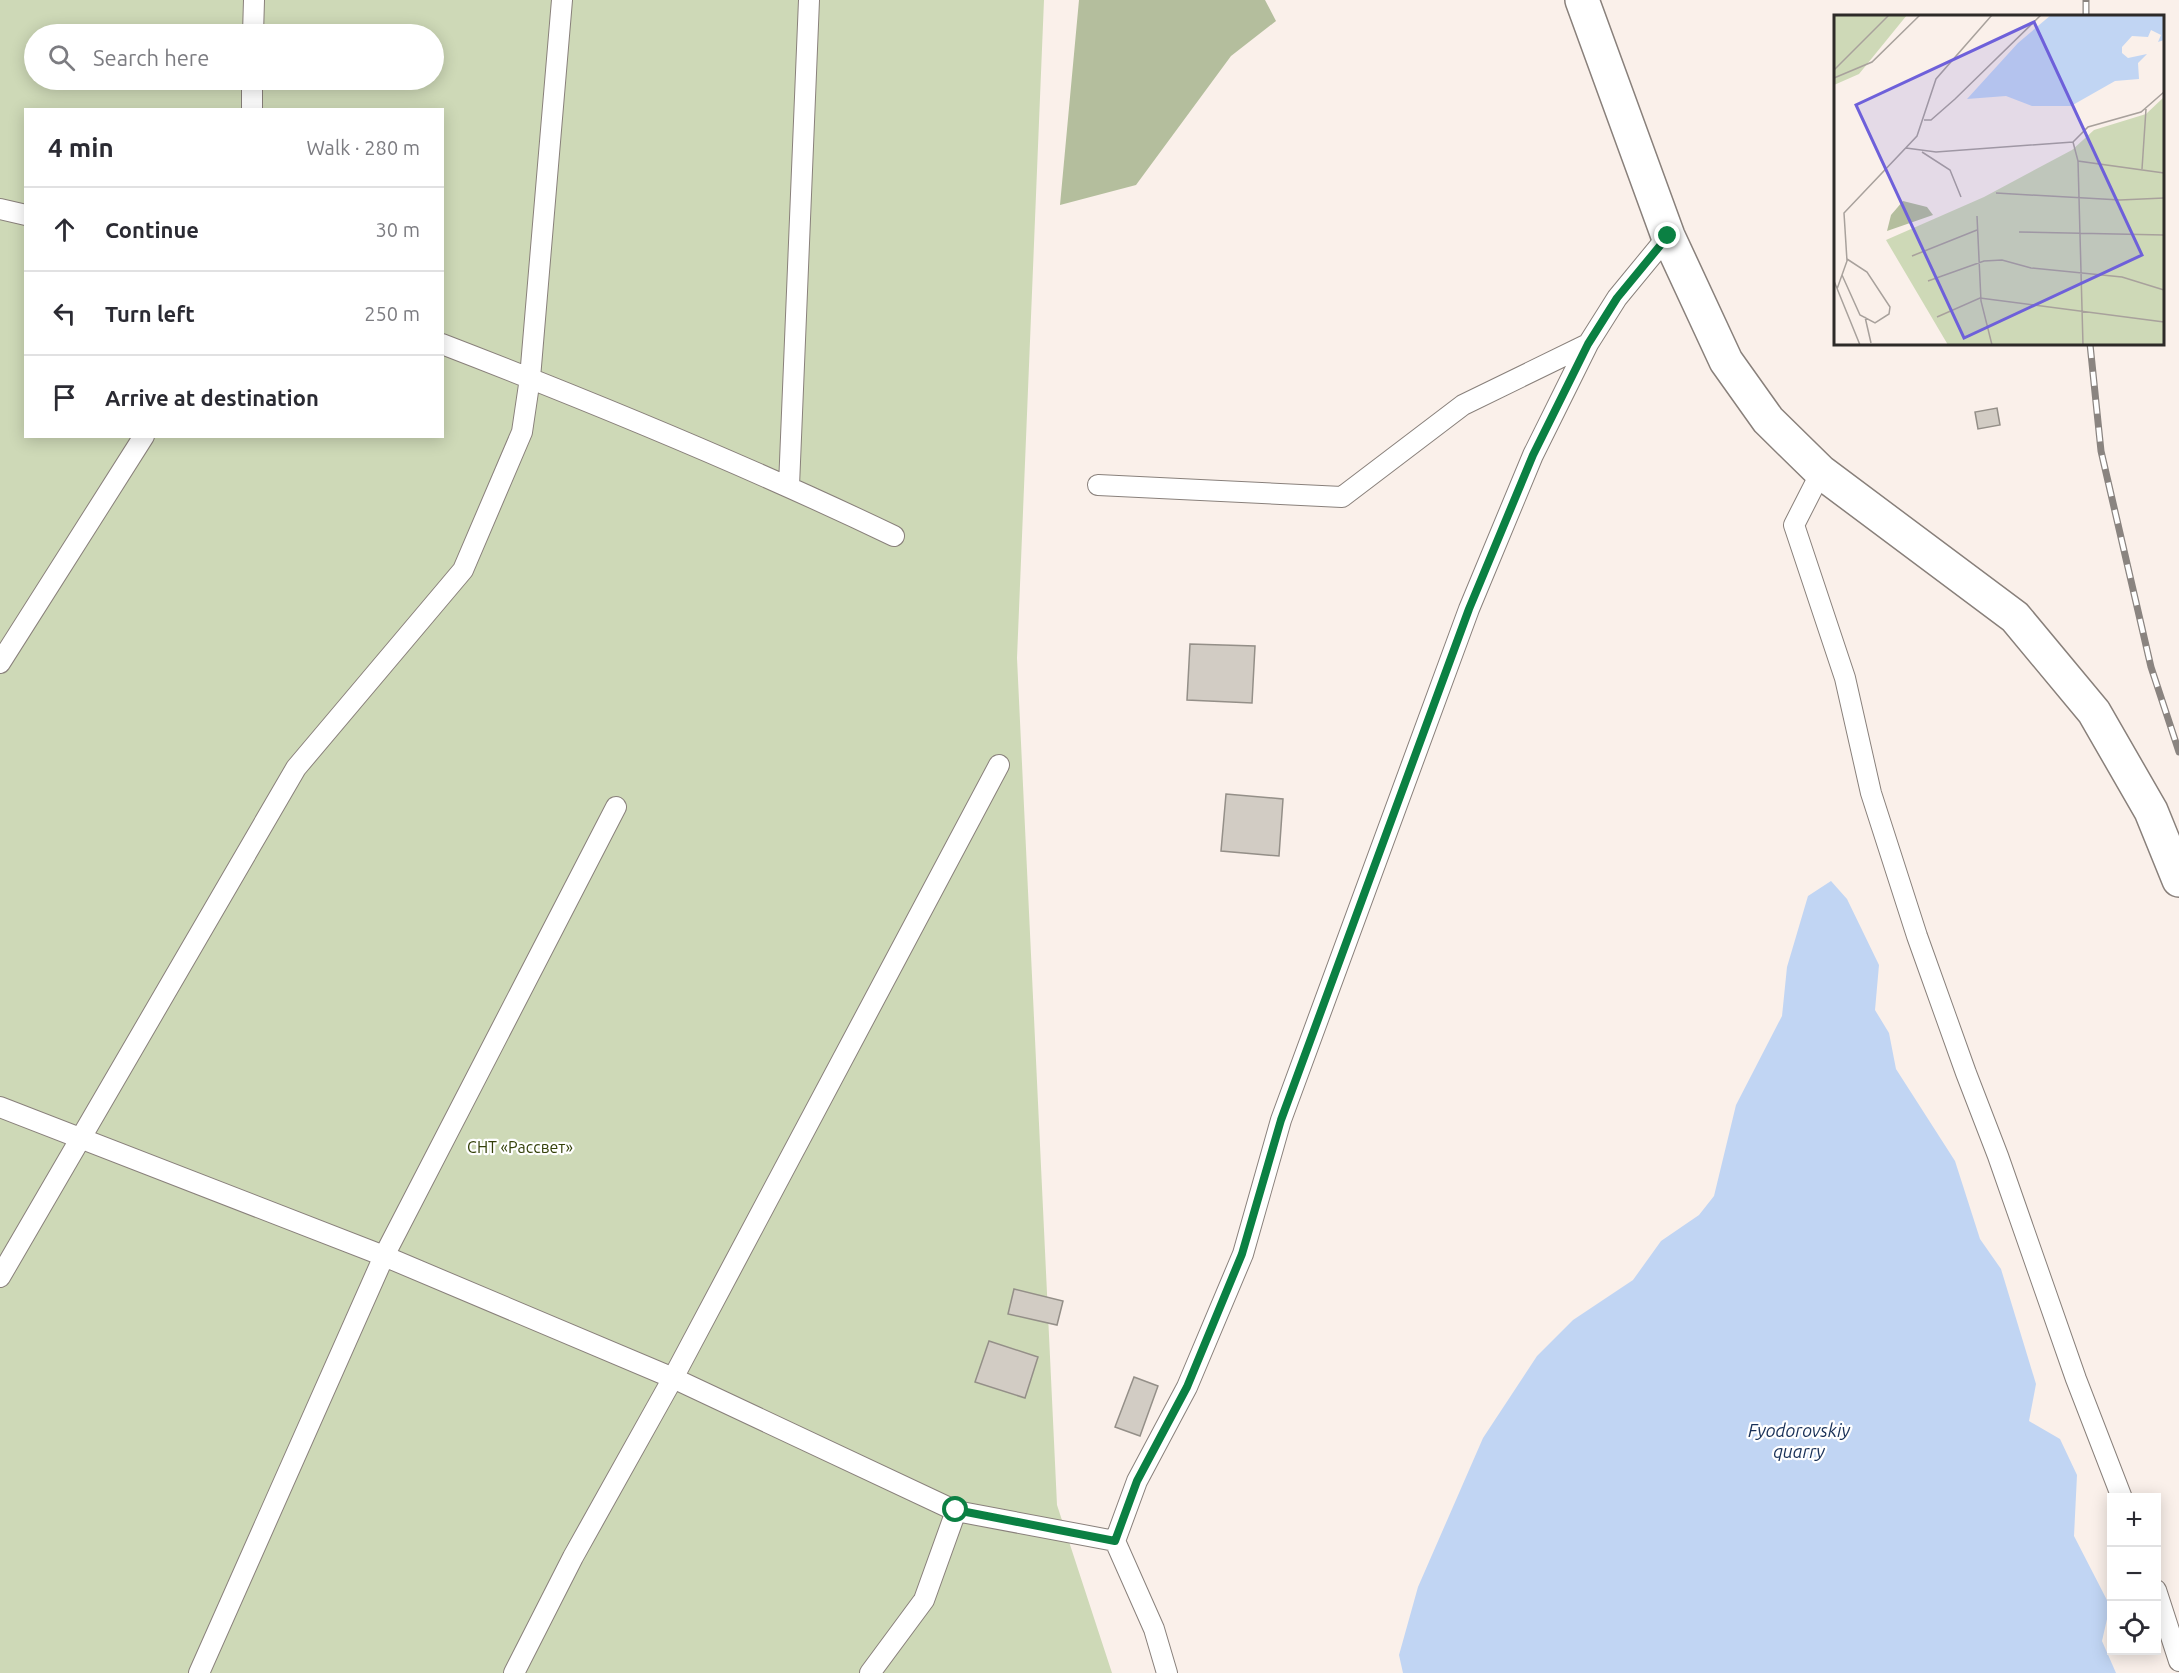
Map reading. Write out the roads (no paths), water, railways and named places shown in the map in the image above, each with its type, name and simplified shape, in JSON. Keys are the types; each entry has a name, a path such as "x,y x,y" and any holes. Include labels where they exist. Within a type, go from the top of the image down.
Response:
{"street":[{"path":"1582,0 1668,236 1726,361 1768,420 1821,472 2015,617 2094,712 2151,811 2179,880"}],"lane":[{"path":"253,24 254,0"},
{"path":"0,1277 296,768 463,570 522,432 530,378 562,0"},
{"path":"789,486 809,0"},
{"path":"252,90 252,108"},
{"path":"0,209 24,215"},
{"path":"1167,1673 1154,1629 1115,1541 1137,1481 1187,1387 1242,1254 1281,1120 1469,609 1533,455 1588,344 1617,298 1668,236"},
{"path":"1098,485 1342,497 1463,405 1588,344"},
{"path":"444,345 530,378 789,486 894,536"},
{"path":"0,663 143,438"},
{"path":"1821,472 1794,525 1845,678 1871,793 1917,936 1998,1156 2076,1379 2120,1493"},
{"path":"514,1673 573,1557 673,1378 999,765"},
{"path":"199,1673 384,1256 616,807"},
{"path":"0,1107 384,1256 673,1378 956,1510 1115,1541"},
{"path":"870,1673 924,1600 956,1510"},
{"path":"2160,1601 2179,1661"}],"water":[{"name":"Fyodorovskiy quarry","path":"1831,881 1847,899 1879,965 1875,1010 1889,1033 1896,1069 1955,1161 1980,1239 2001,1269 2036,1384 2029,1421 2060,1439 2077,1475 2074,1536 2107,1600 2107,1619 2102,1641 2116,1673 1403,1673 1399,1655 1418,1587 1483,1438 1537,1356 1573,1320 1633,1280 1661,1241 1699,1215 1714,1196 1736,1105 1782,1016 1787,967 1808,896"}],"railway":[{"path":"2086,0 2086,15"},
{"path":"2090,345 2101,451 2151,667 2179,752"}],"park label":[{"name":"СНТ «Рассвет»","path":"520,1147"}]}
